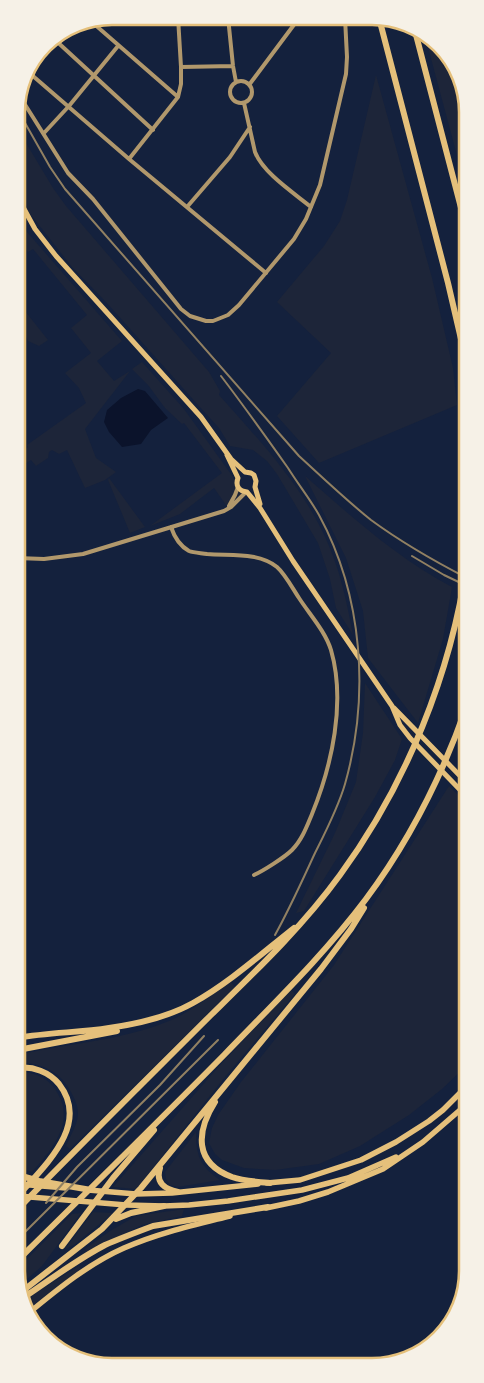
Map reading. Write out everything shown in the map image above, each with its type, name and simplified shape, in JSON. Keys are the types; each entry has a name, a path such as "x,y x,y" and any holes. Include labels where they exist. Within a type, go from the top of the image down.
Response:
{"highway":[{"path":"381,26 459,331"},
{"path":"417,37 459,200"},
{"path":"25,1201 95,1129 280,947 340,875 360,846 399,778 424,724 442,669 459,602"},
{"path":"102,1229 161,1165 351,929 424,805 445,763 459,726"},
{"path":"25,1253 190,1089 319,955 356,912 388,868"},
{"path":"25,1049 125,1030 151,1022 186,1007 240,971 306,918"},
{"path":"25,1036 110,1028 163,1016 186,1007"},
{"path":"25,1068 41,1071 55,1080 67,1097 70,1106 70,1118 64,1137 52,1156 25,1188"},
{"path":"232,1077 211,1109 204,1125 203,1151 218,1170 246,1180 270,1183"},
{"path":"62,1246 113,1178 190,1089"},
{"path":"161,1165 158,1175 161,1184 170,1190 178,1192"},
{"path":"25,1177 39,1182 94,1190"},
{"path":"27,1288 102,1229 122,1216 140,1210 164,1206"},
{"path":"29,1294 88,1255 136,1232 153,1226 268,1207"}],"main road":[{"path":"25,211 35,229 49,247 201,417 227,455 238,478 238,487 247,492 264,513 294,561 392,706 404,730 428,758 459,789"},
{"path":"227,455 245,472 251,473 256,478 255,487 264,513"},
{"path":"238,478 245,472"},
{"path":"247,492 255,487"},
{"path":"392,706 459,775"},
{"path":"25,1185 136,1194 178,1192 300,1180 361,1160 396,1142 429,1121 459,1094"},
{"path":"34,1309 81,1273 124,1248 180,1228 306,1199 383,1169 423,1142 459,1111"},
{"path":"25,1197 126,1205 164,1206 228,1201 302,1190 348,1178 407,1153"}],"street":[{"path":"130,159 178,97 182,67 179,25"},
{"path":"229,25 236,82"},
{"path":"250,85 294,25"},
{"path":"25,105 68,173 92,199 181,309 198,319 213,321 228,315 239,305 294,239 306,219 320,185 346,74 345,25"},
{"path":"97,27 178,97"},
{"path":"59,44 153,130"},
{"path":"44,133 69,106 118,46"},
{"path":"182,67 233,66"},
{"path":"33,76 266,273"},
{"path":"244,81 250,85 252,95 248,101 244,103 237,102 231,98 231,87 236,82 244,81"},
{"path":"244,103 258,160 269,173 311,207"},
{"path":"187,207 230,157 250,127"},
{"path":"224,511 233,500 238,487"},
{"path":"25,558 44,559 83,554 224,511 247,492"},
{"path":"171,527 173,534 189,551 214,555 251,556 264,560 278,568 319,627 330,649 337,697 335,730 326,776 306,828 292,850 254,875"}],"shaded area":[{"path":"427,45 434,50 450,73 457,95 459,163"},
{"path":"376,75 432,278 453,368 457,405 319,463 277,416 331,353 277,302 324,246 340,221 347,200"},
{"path":"25,141 66,206 209,372 220,391 219,395 292,481 326,539 346,598 353,635 336,608 330,579 318,543 277,474 267,461 253,450 230,446 219,428 106,302 72,267 25,207"},
{"path":"25,230 122,341 97,361 114,381 130,371 85,429 96,458 116,472 105,480 85,488 67,450 59,454 52,450 49,452 48,458 36,466 31,460 25,464 25,449 28,447 27,445 86,403 79,388 65,373 91,353 71,328 87,315 33,249 28,252 25,248"},
{"path":"25,311 48,340 39,346 28,341 25,334"},
{"path":"142,362 184,409 246,495 226,505 214,488 180,514 150,526 222,473 184,423 182,424 165,408 148,385 132,369"},
{"path":"138,389 145,391 168,418 151,430 141,444 122,447 109,432 104,422 107,410 121,398"},
{"path":"305,476 394,550 452,587 443,639 418,723 368,658 363,611 346,558"},
{"path":"109,478 145,527 130,533 108,480"},
{"path":"365,683 402,739 395,760 375,797 304,911 296,913 335,833 356,782 363,733"},
{"path":"449,786 459,796 459,1073 409,1115 360,1146 319,1164 275,1170 244,1168 222,1160 215,1154 209,1143 212,1128 218,1115 241,1082 334,965"},
{"path":"231,982 235,987 70,1149 66,1146 78,1117 77,1105 68,1086 57,1074 35,1064 25,1063 25,1054 151,1028 185,1013"},
{"path":"291,990 295,994 225,1077 136,1189 113,1187 222,1063"},
{"path":"25,1072 40,1076 52,1085 63,1105 64,1115 59,1136 32,1172 25,1170"},
{"path":"196,1132 200,1160 220,1180 178,1187 170,1185 166,1179 165,1172"},
{"path":"184,1209 182,1216 142,1225 87,1252 85,1249 110,1231 136,1216"},
{"path":"93,1212 113,1213 74,1245 65,1249"},
{"path":"81,1213 42,1266 26,1280 25,1261 72,1214"},
{"path":"79,1266 81,1269 33,1305 30,1297"}],"railway":[{"path":"25,123 65,189 299,456 371,520 418,551 459,574"},
{"path":"221,376 288,468 319,515 334,546 345,579 358,647 358,716 345,784 332,819 275,935"},
{"path":"412,556 459,582"},
{"path":"46,1203 77,1167 160,1085 204,1036"},
{"path":"25,1232 218,1040"}]}
